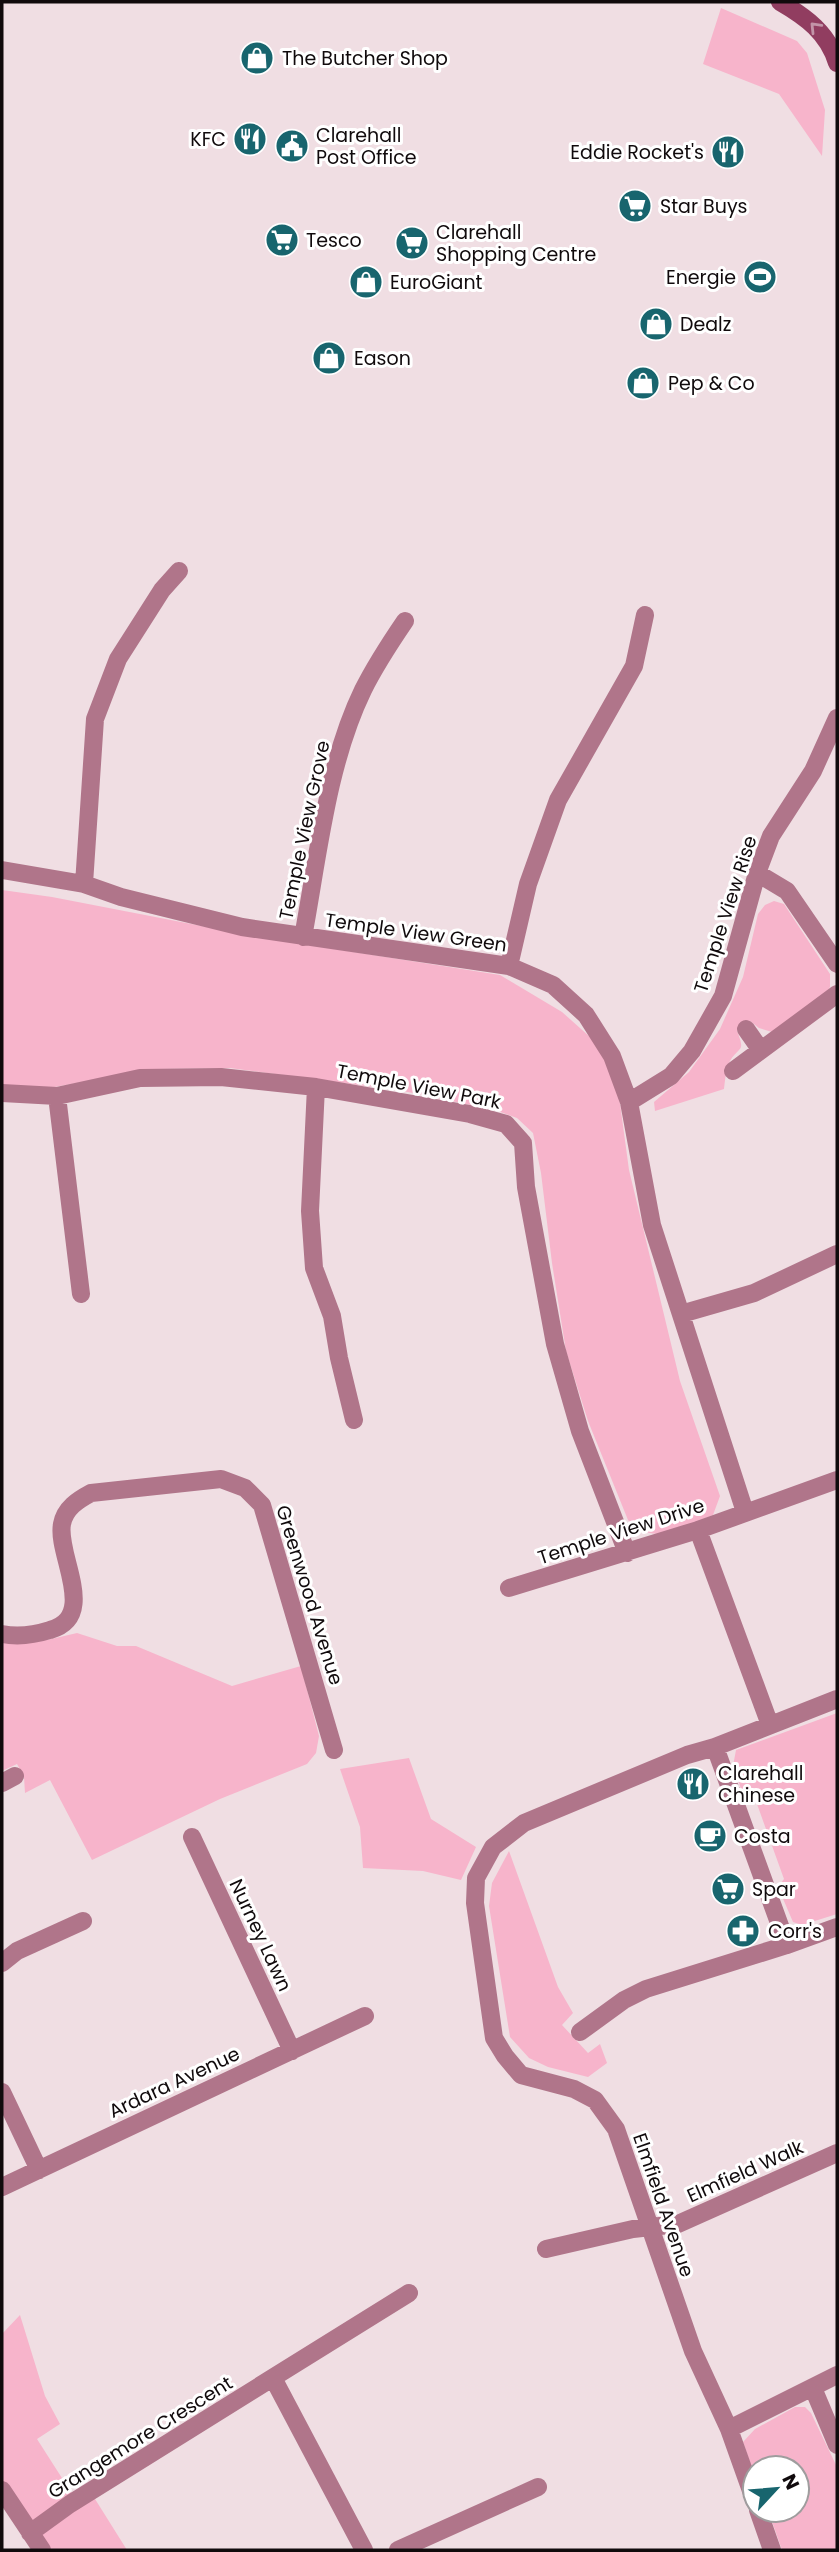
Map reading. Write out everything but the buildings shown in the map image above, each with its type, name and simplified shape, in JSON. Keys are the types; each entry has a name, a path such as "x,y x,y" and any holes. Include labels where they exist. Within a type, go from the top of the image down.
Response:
{"main road":[{"path":"780,2 806,18 820,32 830,44 837,64"}],"street":[{"path":"84,884 95,719 118,659 162,590 179,570"},
{"path":"509,966 528,884 558,800 634,666 645,615"},
{"name":"Temple View Grove","path":"303,937 330,793 345,734 363,691 405,621"},
{"name":"Temple View Rise","path":"629,1102 671,1076 692,1051 723,996 757,873 771,836 813,771 837,718"},
{"name":"Temple View Green","path":"2,870 84,884 121,897 229,923 303,937 509,966 553,985 586,1015 612,1056 629,1102 652,1225 745,1512"},
{"path":"757,873 787,891 837,964"},
{"path":"733,1070 837,994"},
{"path":"746,1029 760,1049"},
{"name":"Temple View Park","path":"2,1093 57,1096 140,1078 221,1077 316,1087 506,1124 523,1143 526,1187 555,1344 580,1431 626,1553"},
{"path":"316,1087 310,1211 314,1268 332,1316 354,1420"},
{"path":"57,1096 80,1294"},
{"path":"681,1314 754,1293 837,1254"},
{"name":"Greenwood Avenue","path":"2,1634 16,1637 46,1631 60,1627 68,1618 73,1604 73,1586 62,1538 62,1524 66,1512 78,1500 91,1493 221,1479 245,1488 262,1505 334,1750"},
{"name":"Temple View Drive","path":"509,1588 698,1531 837,1480"},
{"path":"698,1531 770,1725"},
{"name":"Elmfield Avenue","path":"741,2463 729,2429 693,2351 616,2129 595,2100 574,2089 521,2075 494,2038 475,1903 476,1878 493,1847 524,1823 687,1755 715,1747 837,1699"},
{"path":"715,1747 787,1945"},
{"name":"Nurney Lawn","path":"192,1837 292,2051"},
{"path":"2,1963 17,1951 83,1921"},
{"path":"580,2032 624,2000 646,1989 837,1927"},
{"name":"Ardara Avenue","path":"2,2187 365,2016"},
{"path":"2,2092 39,2170"},
{"name":"Elmfield Walk","path":"546,2249 650,2227 678,2224 837,2153"},
{"name":"Grangemore Crescent","path":"30,2533 70,2504 409,2293"},
{"path":"729,2429 837,2375"},
{"path":"273,2378 364,2550"},
{"path":"813,2388 837,2445"},
{"path":"398,2550 538,2487"},
{"path":"2,2490 42,2550"},
{"path":"763,2524 772,2550"}],"shaded area":[{"path":"721,8 797,41 807,53 825,110 822,156 779,94 703,64"},
{"path":"2,890 52,897 259,937 500,975 562,1012 599,1045 619,1096 629,1170 680,1381 720,1496 713,1515 680,1529 657,1534 647,1533 628,1520 588,1421 566,1351 533,1133 517,1118 495,1110 403,1091 230,1068 158,1069 43,1089 2,1087"},
{"path":"774,901 784,904 830,974 830,987 826,994 772,1032 759,1028 750,1021 737,1031 741,1046 729,1064 724,1089 655,1111 654,1102 689,1072 720,1029 743,977 758,914 765,905"},
{"path":"77,1633 117,1646 136,1646 232,1686 301,1666 319,1736 316,1753 307,1764 220,1799 92,1860 50,1780 25,1793 24,1777 17,1764 2,1771 2,1640 47,1640"},
{"path":"837,1713 837,1914 802,1925 793,1922 778,1887 784,1879 757,1804 745,1800 733,1766 736,1750"},
{"path":"409,1758 431,1819 476,1847 461,1880 423,1871 363,1868 360,1827 340,1769"},
{"path":"509,1851 558,1987 573,2013 562,2025 588,2053 600,2044 607,2063 588,2077 548,2067 529,2058 510,2037 489,1906 492,1883"},
{"path":"20,2315 45,2396 60,2424 37,2439 76,2500 90,2491 127,2550 43,2550 2,2490 2,2334"},
{"path":"795,2407 805,2407 811,2413 837,2467 837,2550 782,2550 773,2524 811,2524 811,2454 747,2454 743,2442 755,2429"}],"place":[{"name":"The Butcher Shop","path":"257,58"},
{"name":"KFC","path":"250,139"},
{"name":"Clarehall Post Office","path":"292,146"},
{"name":"Eddie Rocket's","path":"728,152"},
{"name":"Star Buys","path":"635,206"},
{"name":"Tesco","path":"282,240"},
{"name":"Clarehall Shopping Centre","path":"412,243"},
{"name":"Energie","path":"760,277"},
{"name":"EuroGiant","path":"366,282"},
{"name":"Dealz","path":"656,324"},
{"name":"Eason","path":"329,358"},
{"name":"Pep & Co","path":"643,383"},
{"name":"Clarehall Chinese","path":"693,1784"},
{"name":"Costa","path":"710,1836"},
{"name":"Spar","path":"728,1889"},
{"name":"Corr's","path":"743,1931"}]}
